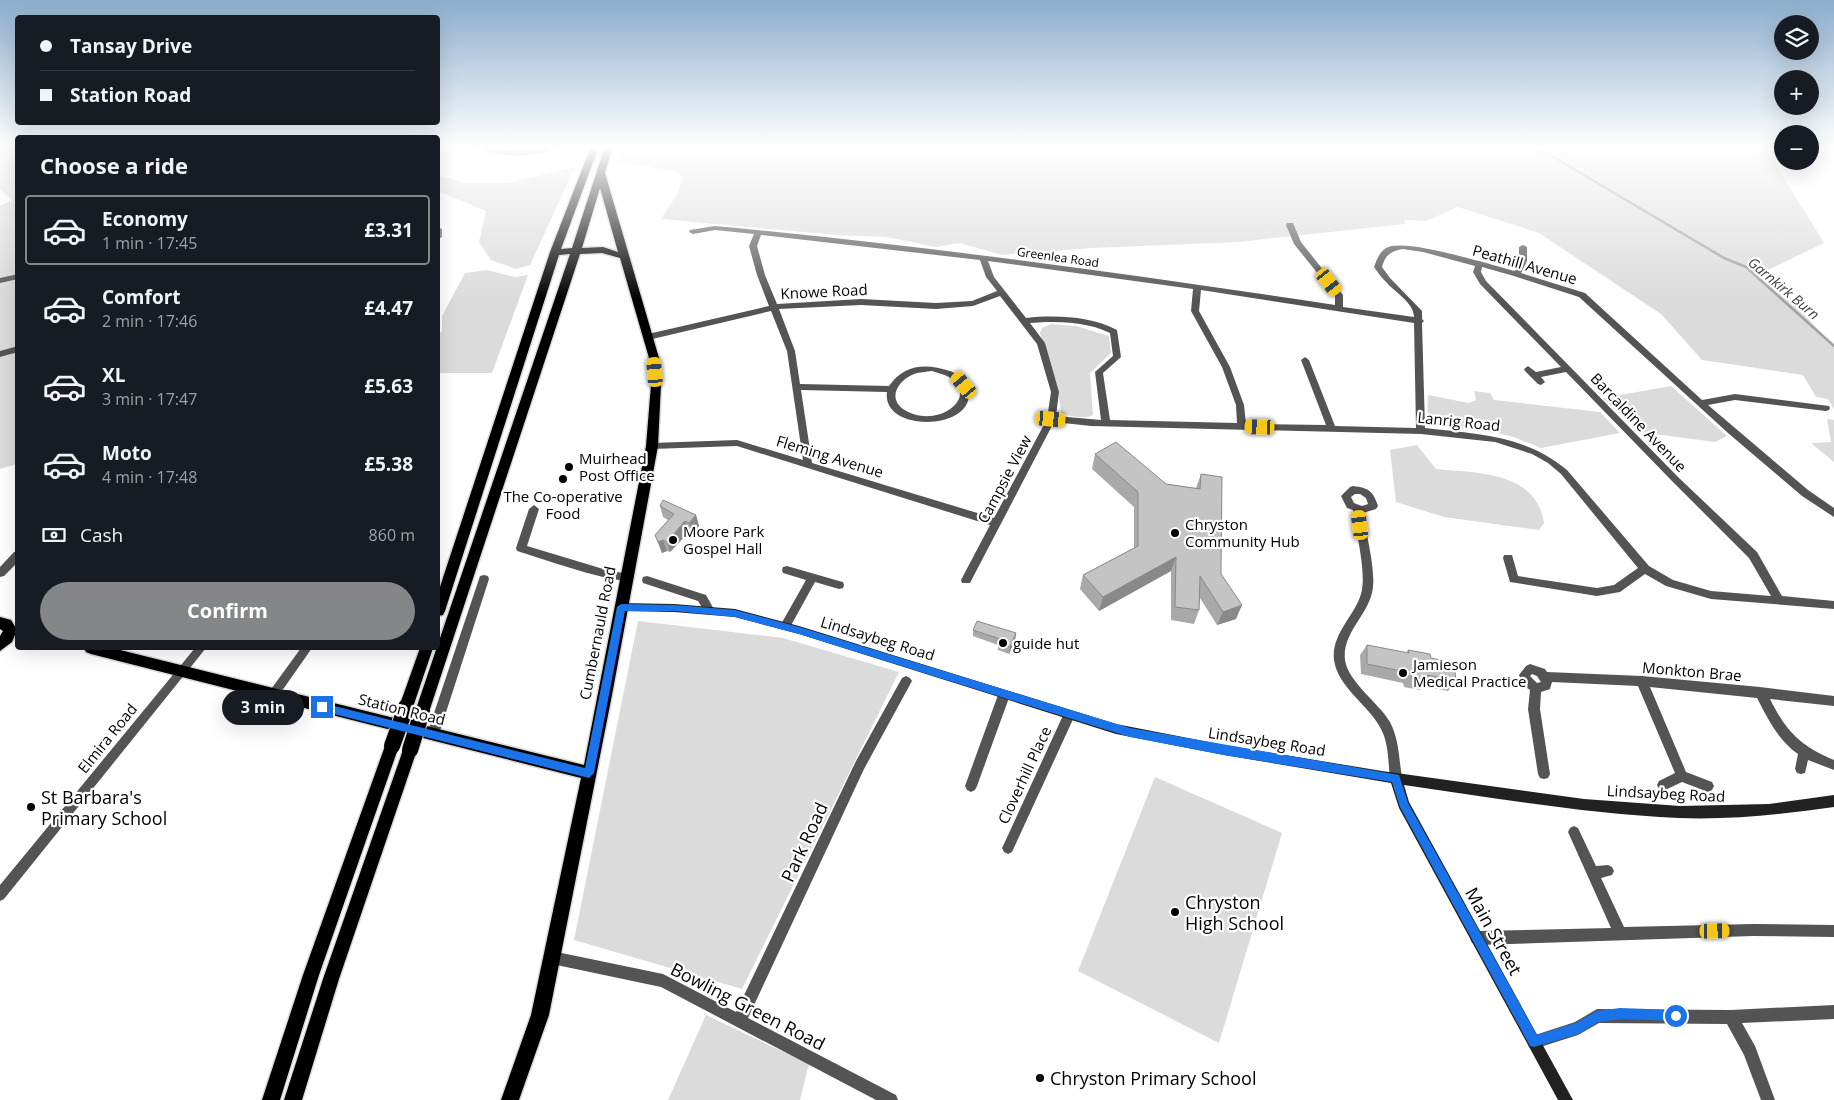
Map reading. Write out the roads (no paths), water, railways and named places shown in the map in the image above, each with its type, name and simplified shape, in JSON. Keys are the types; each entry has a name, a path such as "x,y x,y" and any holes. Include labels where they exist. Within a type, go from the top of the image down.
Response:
{"main road":[{"path":"440,605 555,252 576,197"},
{"path":"293,1100 331,979 410,750 592,197"},
{"name":"Cumbernauld Road","path":"510,1100 540,1014 652,446 656,385 654,358 607,197"},
{"path":"555,252 610,251 623,256"},
{"name":"Lindsaybeg Road","path":"621,607 735,613 785,626 1069,715 1152,737 1396,778 1584,805 1680,812 1769,810 1834,801"},
{"path":"0,623 9,626 14,634 0,645"},
{"name":"Station Road","path":"99,650 589,773"},
{"path":"271,1100 311,975 425,650"},
{"name":"Main Street","path":"1396,778 1404,804 1566,1100"}],"street":[{"path":"1290,226 1297,242 1339,295 1339,308"},
{"name":"Greenlea Road","path":"693,232 715,228 983,258 1197,287 1420,321"},
{"path":"758,232 753,246 761,275 791,351 808,465"},
{"path":"1517,274 1523,261 1523,247"},
{"name":"Peathill Avenue","path":"1421,431 1420,321 1418,311 1411,301 1386,281 1378,267 1381,257 1390,249 1422,250 1517,274 1582,295 1805,494 1834,513"},
{"name":"Campsie View","path":"966,580 1051,419 1055,392 1041,343 990,277 983,258"},
{"name":"Barcaldine Avenue","path":"1479,264 1477,272 1483,282 1675,479 1754,556 1780,601"},
{"path":"0,281 15,277"},
{"path":"1197,287 1195,311 1226,367 1240,405 1242,426"},
{"name":"Knowe Road","path":"648,337 774,307 861,302 936,306 973,303 1003,292"},
{"path":"1025,321 1041,319 1098,325 1114,332 1117,357 1100,372 1106,423"},
{"path":"0,354 15,350"},
{"path":"1305,360 1332,429"},
{"path":"933,368 945,370 957,377 964,385 966,394 959,409 944,418 932,420 917,419 905,414 894,405 890,396 891,389 896,380 904,374 913,370 933,368"},
{"path":"1542,382 1531,372 1569,369"},
{"path":"796,387 891,389"},
{"path":"1701,403 1735,397 1826,408"},
{"name":"Lanrig Road","path":"1051,419 1106,423 1421,431 1495,439 1519,445 1551,461 1564,472 1645,569 1670,583 1711,595 1834,604"},
{"name":"Fleming Avenue","path":"652,446 737,443 996,523"},
{"path":"534,508 521,548 610,575 627,577"},
{"path":"1358,509 1368,590 1363,603 1343,637 1340,663 1354,685 1385,724 1391,740 1396,778"},
{"path":"0,573 15,557"},
{"path":"1508,558 1514,579 1597,592 1616,589 1645,569"},
{"path":"787,570 839,585"},
{"path":"785,626 812,577"},
{"path":"433,734 484,578"},
{"path":"647,580 655,588 702,598 710,611"},
{"name":"Elmira Road","path":"0,895 200,650"},
{"path":"273,695 306,650"},
{"name":"Monkton Brae","path":"1536,688 1527,682 1524,672 1534,669 1546,677 1642,681 1834,701"},
{"path":"1544,774 1534,709 1536,688 1546,686 1546,677"},
{"name":"Park Road","path":"739,1021 860,765 906,681"},
{"path":"1642,681 1682,776 1708,786"},
{"path":"1760,692 1781,732 1804,752 1834,765"},
{"path":"971,786 1004,695"},
{"name":"Cloverhill Place","path":"1008,848 1069,715"},
{"path":"1801,769 1804,752"},
{"path":"1663,785 1682,776"},
{"path":"1574,832 1620,934"},
{"path":"1592,872 1608,870"},
{"path":"1476,938 1753,930 1834,931"},
{"name":"Bowling Green Road","path":"552,958 663,981 891,1100"},
{"path":"1534,1042 1578,1028 1597,1016 1620,1014 1731,1017 1834,1012"},
{"path":"1731,1017 1750,1051 1768,1100"}],"waterway":[{"name":"Garnkirk Burn","path":"1622,197 1724,258 1746,267 1834,346"}],"place":[{"name":"Muirhead Post Office","path":"569,467"},
{"name":"The Co-operative Food","path":"563,479"},
{"name":"Chryston Community Hub","path":"1175,533"},
{"name":"Moore Park Gospel Hall","path":"673,540"},
{"name":"guide hut","path":"1003,643"},
{"name":"Jamieson Medical Practice","path":"1403,673"},
{"name":"St Barbara's Primary School","path":"31,807"},
{"name":"Chryston High School","path":"1175,912"},
{"name":"Chryston Primary School","path":"1040,1078"}]}
